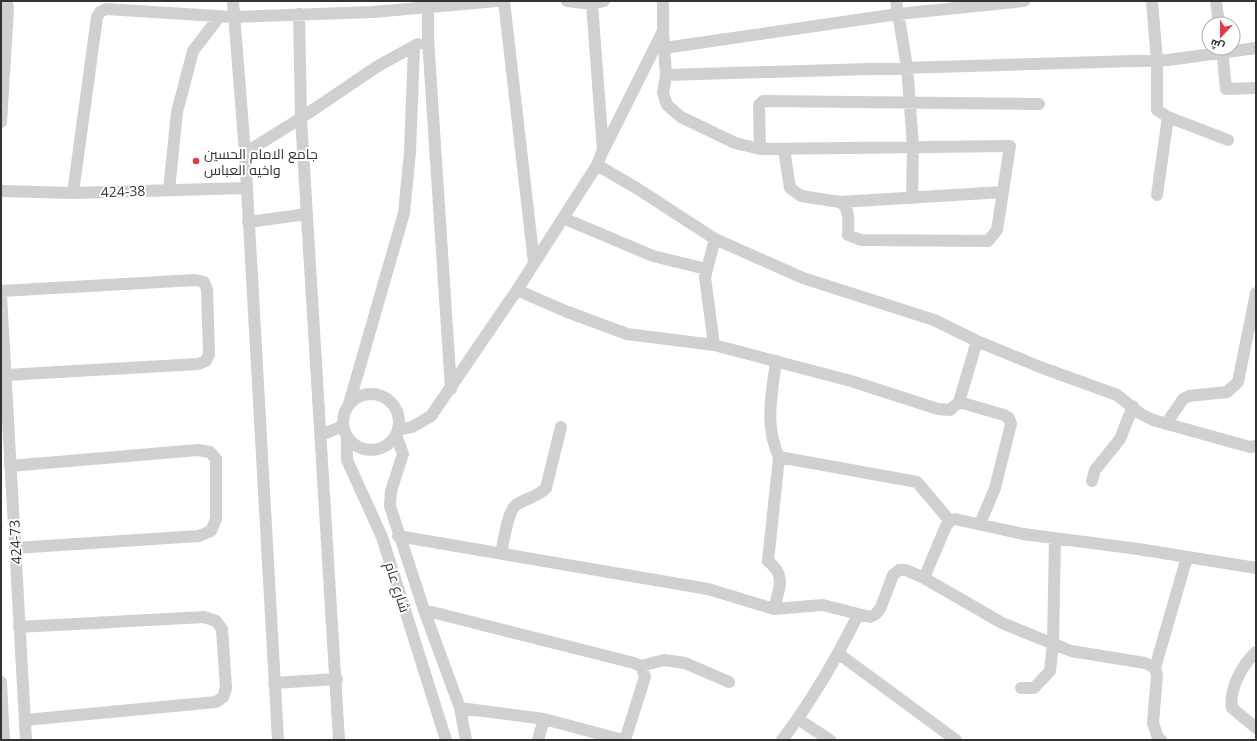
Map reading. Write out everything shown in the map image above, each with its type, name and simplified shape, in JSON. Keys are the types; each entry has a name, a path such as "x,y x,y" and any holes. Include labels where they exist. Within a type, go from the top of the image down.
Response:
{"street":[{"path":"1,122 8,9 7,2 4,1"},
{"path":"233,1 233,17 245,153 278,740"},
{"path":"73,193 97,17 100,12 106,9 233,17 299,14 344,7 428,8 497,1"},
{"path":"504,1 534,263"},
{"path":"567,1 598,3 604,150"},
{"path":"663,1 663,31 666,75 663,93 667,105 681,117 735,143 760,149 1010,146 997,230 988,241 860,240 848,235 848,212 845,205 840,202"},
{"path":"896,1 907,67 910,103 913,146 912,198"},
{"path":"664,48 898,14 929,6 1024,1"},
{"path":"1152,1 1157,61 1157,110 1168,117 1228,140"},
{"path":"1216,1 1218,16"},
{"path":"428,8 428,38 451,389"},
{"path":"299,14 301,118 337,679 339,740"},
{"path":"169,190 177,112 193,51 219,17"},
{"path":"414,47 410,152 404,213 349,404 344,414 345,431 355,445 366,450 378,449 388,444 397,433 416,425 431,416 451,389 517,290 597,165 663,31"},
{"path":"245,153 301,118 378,66 428,38"},
{"path":"1241,49 1256,48"},
{"path":"666,75 1157,61 1201,54"},
{"path":"1223,56 1226,90 1256,88"},
{"path":"760,149 759,105 763,101 1039,104"},
{"path":"1156,195 1168,117"},
{"path":"784,149 790,188 801,196 840,202 1003,192"},
{"path":"597,165 638,189 715,240 803,278 934,320 977,341 1040,367 1117,394 1141,414 1166,424 1250,447 1256,446"},
{"name":"424-38","path":"1,191 73,193 246,188"},
{"path":"248,222 307,214"},
{"path":"563,218 653,256 706,269"},
{"path":"714,346 705,277 715,240"},
{"path":"1,291 195,280 204,282 207,288 209,354 206,361 198,364 6,374"},
{"path":"517,290 565,312 627,334 714,346 776,361 938,409 950,410 959,402 977,341"},
{"path":"1166,424 1183,399 1188,396 1227,392 1238,382 1256,293"},
{"name":"424-73","path":"1,296 26,740"},
{"path":"774,609 781,579 780,572 768,561 779,457 774,447 769,424 776,361"},
{"path":"349,404 363,396 379,395 389,400 396,409 399,419 397,433"},
{"path":"959,402 1004,415 1008,418 1011,424 995,488 980,524"},
{"path":"1092,481 1095,470 1120,439 1133,406"},
{"path":"501,553 510,514 515,506 541,494 546,488 561,427"},
{"path":"321,435 345,431"},
{"name":"شارع عام","path":"345,431 347,460 382,537 446,740"},
{"name":"شارع عام","path":"397,433 403,454 391,491 390,506 398,536 460,708 466,740"},
{"path":"10,466 198,450 210,452 216,459 216,520 211,531 199,536 15,548"},
{"path":"779,457 917,482 950,521"},
{"path":"924,578 950,521 955,519 1024,534 1256,568"},
{"path":"398,536 708,588 774,609 823,605 870,617 876,614 893,575 899,570 906,570 924,578 1002,624 1071,651 1145,663 1154,668 1157,675 1154,723 1158,738 1161,740"},
{"path":"1021,688 1034,688 1050,671 1053,643 1055,538"},
{"path":"1154,668 1187,557"},
{"path":"424,610 641,666 664,660 684,663 729,682"},
{"path":"782,740 798,719 839,654 858,615"},
{"path":"19,627 204,617 216,621 222,629 226,688 223,697 216,702 24,720"},
{"path":"1256,652 1251,656 1234,685 1230,697 1232,708 1256,728"},
{"path":"839,654 956,740"},
{"path":"460,708 544,719 624,740 645,677 641,666"},
{"path":"274,683 337,679"},
{"path":"1,682 4,740"},
{"path":"538,740 544,719"},
{"path":"798,719 830,740"}],"place":[{"name":"جامع الامام الحسين واخيه العباس","path":"196,161"}]}
